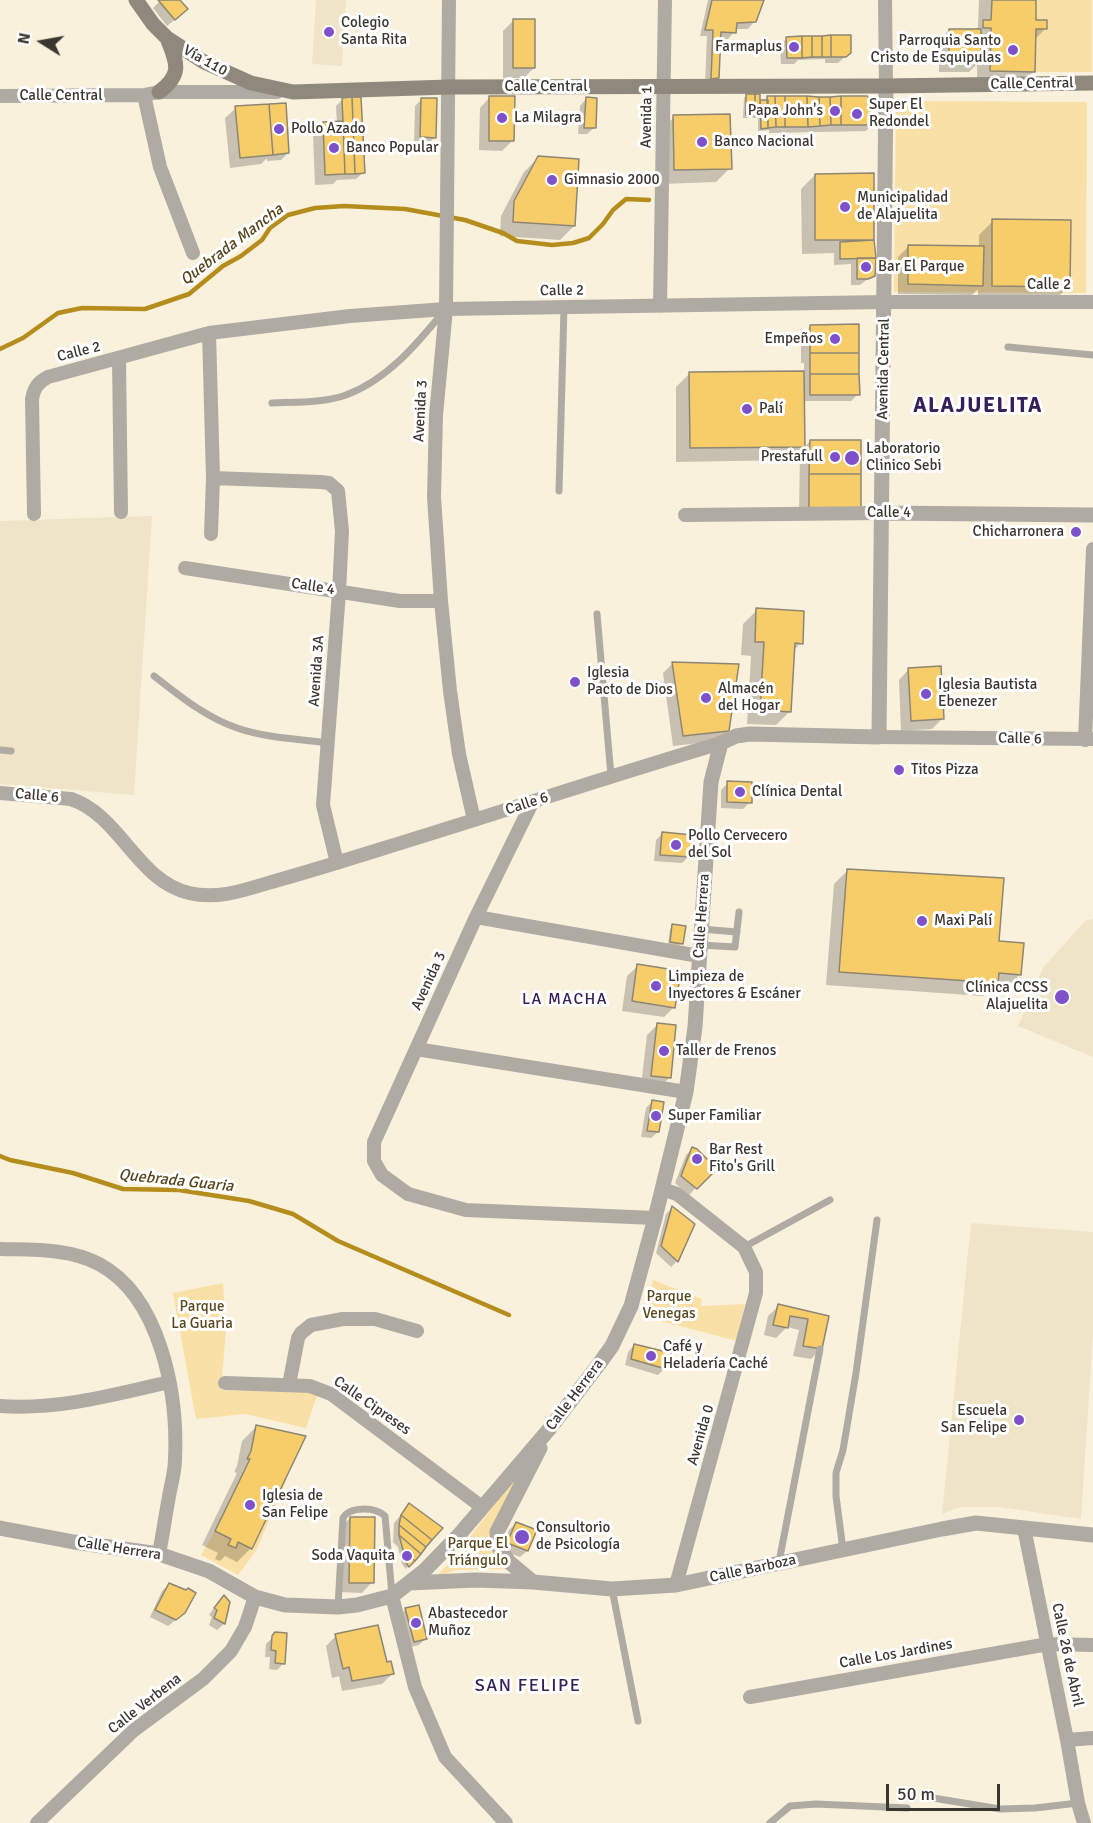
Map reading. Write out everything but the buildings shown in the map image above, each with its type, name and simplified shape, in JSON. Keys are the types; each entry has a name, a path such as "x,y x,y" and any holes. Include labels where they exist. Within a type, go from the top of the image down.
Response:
{"main road":[{"name":"Vía 110","path":"138,0 153,24 167,38 204,62 234,77 269,88 293,92"},
{"path":"152,94 171,84 176,68 176,60 167,38"},
{"name":"Calle Central","path":"293,92 449,87 1093,83"}],"street":[{"name":"Avenida 3","path":"449,0 446,309 436,415 435,474 441,601 459,754 474,820"},
{"name":"Avenida 1","path":"660,306 664,0"},
{"name":"Avenida Central","path":"879,737 885,302 885,0"},
{"name":"Calle Central","path":"0,96 293,92"},
{"path":"152,94 160,167 193,253"},
{"name":"Calle 2","path":"34,514 32,399 40,381 209,333 350,316 446,309 885,302 1093,302"},
{"path":"209,333 213,478 211,534"},
{"path":"119,359 121,512"},
{"name":"Avenida 3A","path":"213,478 329,483 338,491 342,531 323,806 337,864"},
{"name":"Calle 4","path":"685,515 882,513 1093,515"},
{"path":"1089,740 1093,549"},
{"name":"Calle 4","path":"185,567 400,601 441,601"},
{"name":"Calle 6","path":"0,793 70,799 87,806 101,816 151,872 168,885 187,893 210,896 232,893 337,864 721,743 736,736 750,734 1089,740"},
{"name":"Calle Herrera","path":"0,1528 74,1542 159,1554 208,1571 255,1597 285,1605 338,1607 393,1596 410,1583 458,1536 551,1427 599,1364 612,1346 631,1305 686,1092 695,1027 711,782 721,743"},
{"name":"Avenida 3","path":"532,803 476,917 374,1142 374,1161 382,1175 408,1194 466,1210 655,1218"},
{"path":"476,917 699,951"},
{"path":"416,1049 686,1092"},
{"path":"662,1189 677,1194 744,1247"},
{"name":"Avenida 0","path":"676,1585 756,1293 756,1272 744,1247"},
{"path":"0,1249 53,1251 98,1264 117,1277 134,1294 147,1314 157,1336 172,1400 175,1460 159,1554"},
{"path":"289,1385 298,1338 311,1325 343,1319 375,1319 417,1331"},
{"path":"0,1406 23,1408 73,1404 169,1382"},
{"name":"Calle Cipreses","path":"225,1383 310,1386 331,1394 482,1507"},
{"path":"533,1582 508,1562 498,1546 497,1532 551,1427"},
{"name":"Calle Barboza","path":"410,1583 476,1580 612,1588 676,1585 778,1565 942,1528 976,1523 1093,1535"},
{"name":"Calle 26 de Abril","path":"1024,1528 1078,1803 1084,1823"},
{"path":"393,1596 415,1687 445,1757 506,1823"},
{"name":"Calle Verbena","path":"37,1823 134,1730 203,1679 231,1651 245,1627 255,1597"},
{"name":"Calle Los Jardines","path":"750,1697 1048,1644 1093,1645"},
{"path":"1067,1740 1093,1738"}],"lane":[{"path":"560,491 564,308"},
{"path":"272,403 345,395 369,384 386,373 413,347 446,309"},
{"path":"1008,347 1093,355"},
{"path":"597,614 611,776"},
{"path":"154,676 205,713 237,728 260,734 328,743"},
{"path":"0,750 11,751"},
{"path":"699,951 735,947 739,912"},
{"path":"701,929 737,932"},
{"path":"744,1247 830,1200"},
{"path":"843,1550 836,1496 836,1473 843,1450 856,1373 877,1220"},
{"path":"778,1565 820,1349"},
{"path":"338,1607 343,1518 348,1511 378,1511 385,1516 393,1596"},
{"path":"612,1588 639,1721"},
{"path":"933,1798 999,1809 1078,1803"},
{"path":"770,1823 790,1806 816,1804 908,1808"}],"shaded area":[{"name":"Colegio Santa Rita","path":"316,0 346,0 342,66 312,64"},
{"path":"152,516 134,795 0,784 0,521"},
{"name":"Clínica CCSS Alajuelita","path":"1093,919 1093,1057 1018,1026 1043,968 1085,921"},
{"name":"Escuela San Felipe","path":"971,1223 1093,1232 1093,1334 1081,1519 999,1507 960,1507 942,1514"}],"green space":[{"path":"1036,0 1092,0 1092,72 1035,72 1036,29 1047,29 1047,20 1036,20"},
{"path":"896,101 1087,102 1086,293 894,292"},
{"name":"Parque Venegas","path":"653,1280 702,1299 701,1306 745,1304 737,1341 645,1317"},
{"name":"Parque La Guaria","path":"223,1283 226,1330 221,1390 318,1393 306,1428 245,1414 196,1419 173,1293"},
{"name":"Parque El Triángulo","path":"535,1452 493,1530 506,1569 456,1570 434,1578 452,1560"},
{"path":"285,1478 287,1479 256,1551 238,1575 201,1555 215,1531 231,1539 228,1545 236,1548 238,1542 253,1549"}],"waterway":[{"name":"Quebrada Mancha","path":"0,349 23,338 58,313 82,308 145,309 189,294 223,266 262,240 270,228 288,215 315,208 344,206 405,209 465,220 503,233 517,241 552,245 573,243 589,238 613,210 626,199 649,200"},
{"name":"Quebrada Guaria","path":"0,1156 73,1173 123,1189 179,1190 249,1201 293,1214 338,1241 509,1315"}],"place":[{"name":"Colegio Santa Rita","path":"329,32"},
{"name":"Farmaplus","path":"794,47"},
{"name":"Parroquia Santo Cristo de Esquipulas","path":"1013,50"},
{"name":"Papa John's","path":"835,111"},
{"name":"Super El Redondel","path":"857,114"},
{"name":"La Milagra","path":"502,118"},
{"name":"Pollo Azado","path":"279,129"},
{"name":"Banco Nacional","path":"702,142"},
{"name":"Banco Popular","path":"334,148"},
{"name":"Gimnasio 2000","path":"552,180"},
{"name":"Municipalidad de Alajuelita","path":"845,207"},
{"name":"Bar El Parque","path":"866,267"},
{"name":"Empeños","path":"835,339"},
{"name":"Palí","path":"747,409"},
{"name":"Prestafull","path":"835,457"},
{"name":"Laboratorio Clinico Sebi","path":"852,458"},
{"name":"Chicharronera","path":"1076,532"},
{"name":"Iglesia Pacto de Dios","path":"575,682"},
{"name":"Iglesia Bautista Ebenezer","path":"926,694"},
{"name":"Almacén del Hogar","path":"706,698"},
{"name":"Titos Pizza","path":"899,770"},
{"name":"Clínica Dental","path":"740,792"},
{"name":"Pollo Cervecero del Sol","path":"676,845"},
{"name":"Maxi Palí","path":"922,921"},
{"name":"Limpieza de Inyectores & Escáner","path":"656,986"},
{"name":"Clínica CCSS Alajuelita","path":"1062,997"},
{"name":"Taller de Frenos","path":"664,1051"},
{"name":"Super Familiar","path":"656,1116"},
{"name":"Bar Rest Fito's Grill","path":"697,1159"},
{"name":"Café y Heladería Caché","path":"651,1356"},
{"name":"Escuela San Felipe","path":"1019,1420"},
{"name":"Iglesia de San Felipe","path":"250,1505"},
{"name":"Consultorio de Psicología","path":"522,1537"},
{"name":"Soda Vaquita","path":"407,1556"},
{"name":"Abastecedor Muñoz","path":"416,1623"}],"district":[{"name":"ALAJUELITA","path":"978,406"},
{"name":"LA MACHA","path":"565,1000"},
{"name":"SAN FELIPE","path":"528,1686"}]}
